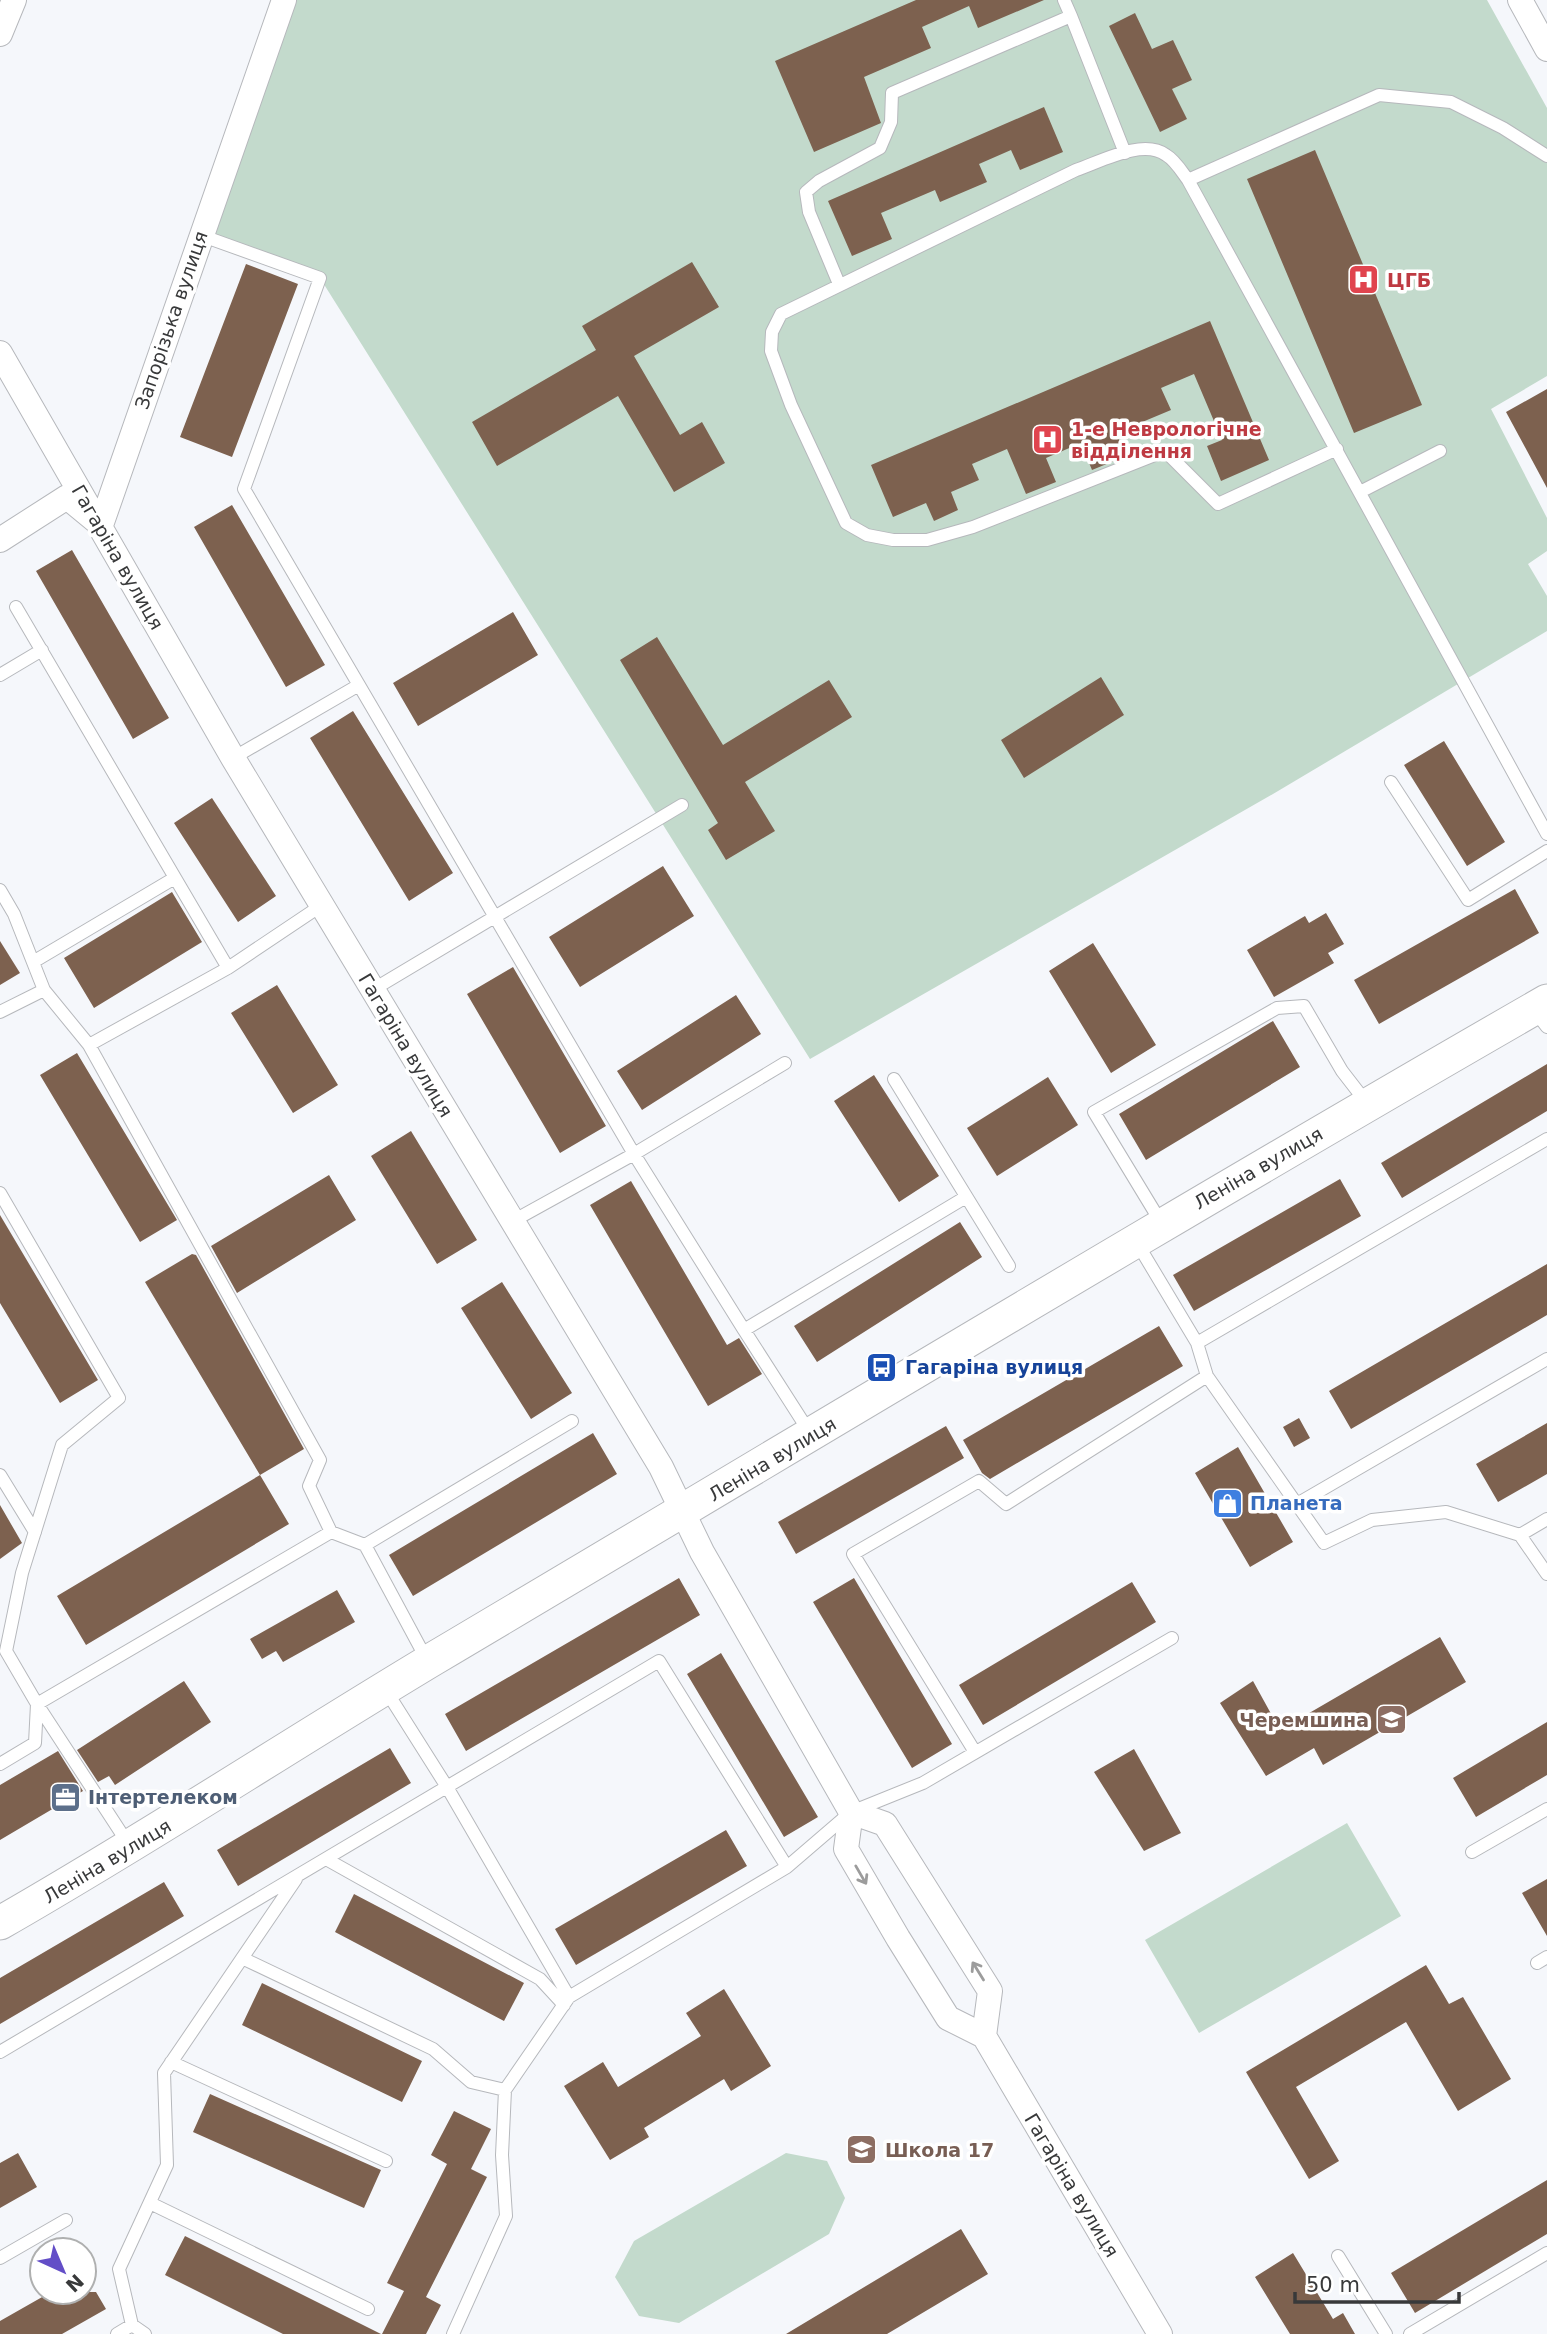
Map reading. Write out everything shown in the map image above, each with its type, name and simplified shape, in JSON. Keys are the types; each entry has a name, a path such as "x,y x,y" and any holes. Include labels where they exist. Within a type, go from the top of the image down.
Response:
{"street":[{"path":"0,34 14,0"},
{"name":"Запорізька вулиця","path":"101,525 284,0"},
{"path":"1520,0 1547,49"},
{"name":"Гагаріна вулиця","path":"0,353 233,758 374,989 510,1222 661,1467 702,1552 851,1812"},
{"path":"0,540 67,497 101,525"},
{"name":"Леніна вулиця","path":"0,1923 131,1848 428,1662 684,1512 1149,1232 1368,1105 1542,1012"},
{"path":"851,1812 885,1824 990,1991 984,2035 948,2018 898,1938 846,1849 851,1812"},
{"name":"Гагаріна вулиця","path":"984,2035 1160,2334"}],"lane":[{"path":"1064,0 1125,153"},
{"path":"839,284 809,212 806,192 819,181 880,148 891,121 892,93 1071,16"},
{"path":"1188,180 1379,95 1451,102 1503,128 1547,156"},
{"path":"1337,449 1218,504 1165,451 972,527 927,540 893,540 867,535 846,523 791,405 771,351 772,332 781,314 1076,170 1125,153 1152,148 1168,155 1188,180 1337,449 1547,834"},
{"path":"200,235 320,278 244,489 634,1154 811,1434"},
{"path":"1360,492 1440,451"},
{"path":"16,607 173,879 228,968"},
{"path":"0,675 42,650"},
{"path":"233,758 359,685"},
{"path":"1391,782 1468,900 1547,851"},
{"path":"374,989 682,805"},
{"path":"33,961 173,879"},
{"path":"0,890 44,990 89,1045 320,1460 309,1486 331,1532 365,1545 428,1662"},
{"path":"89,1045 228,968 322,905"},
{"path":"0,1012 44,990"},
{"path":"1368,1105 1342,1071 1304,1006 1277,1008 1094,1112 1197,1343 1207,1376 1324,1543 1372,1520 1446,1512 1520,1535 1547,1574"},
{"path":"510,1222 634,1154 785,1063"},
{"path":"894,1079 1009,1266"},
{"path":"1197,1343 1547,1139"},
{"path":"0,1193 119,1398 62,1445 22,1573 6,1651 37,1704 131,1848"},
{"path":"744,1330 966,1197"},
{"path":"1297,1504 1547,1359"},
{"path":"975,1752 853,1554 979,1481 1006,1504 1207,1376"},
{"path":"365,1545 572,1420"},
{"path":"0,1475 35,1532"},
{"path":"1520,1535 1547,1519"},
{"path":"37,1704 331,1532"},
{"path":"453,2334 506,2216 502,2155 505,2090 566,2001 787,1867 851,1812 923,1783 1172,1638"},
{"path":"0,2052 659,1661 787,1867"},
{"path":"385,1689 447,1787 566,2001"},
{"path":"0,1764 35,1743 37,1704"},
{"path":"1472,1852 1547,1809"},
{"path":"326,1859 540,1979 566,2001"},
{"path":"145,2334 132,2325 119,2269 167,2165 164,2073 298,1875"},
{"path":"242,1958 433,2049 471,2082 505,2090"},
{"path":"171,2062 386,2161"},
{"path":"150,2203 368,2309"},
{"path":"0,2258 66,2220"},
{"path":"1410,2334 1547,2253"},
{"path":"1338,2256 1386,2334"},
{"path":"117,2334 132,2325"}],"green space":[{"path":"284,0 1487,0 1547,108 1547,376 1491,409 1547,518 1547,551 1528,564 1547,596 1547,631 1273,794 810,1059 320,278 200,235"},
{"path":"1347,1823 1401,1916 1199,2033 1145,1940"},
{"path":"786,2153 827,2161 845,2198 829,2234 679,2323 639,2316 615,2277 634,2241"}],"building":[{"path":"916,0 1044,0 978,28 969,6 922,27 931,48 864,77 881,123 814,152 775,61"},
{"path":"1135,13 1152,49 1173,40 1192,80 1172,89 1187,119 1160,132 1109,26"},
{"path":"1044,107 1063,152 1020,170 1011,150 979,164 987,182 940,202 935,190 881,213 892,239 852,256 828,201"},
{"path":"1315,150 1422,405 1354,433 1247,179"},
{"path":"692,262 719,307 634,356 680,435 702,422 725,463 674,492 618,396 497,466 472,422 596,350 582,326"},
{"path":"246,264 298,284 232,457 180,437"},
{"path":"1210,321 1269,460 1221,481 1207,446 1222,440 1194,374 1161,388 1171,410 1116,433 1126,456 1092,470 1081,443 1046,458 1056,482 1026,494 1007,449 972,464 979,480 951,492 958,510 934,521 926,503 893,517 871,465"},
{"path":"1547,389 1547,488 1506,412"},
{"path":"232,505 325,665 286,687 194,527"},
{"path":"72,550 169,718 133,739 36,571"},
{"path":"513,612 538,655 418,726 393,683"},
{"path":"657,637 723,745 829,680 852,717 745,782 775,831 726,860 708,830 718,823 620,660"},
{"path":"1101,677 1124,715 1024,778 1001,740"},
{"path":"353,711 453,873 409,901 310,738"},
{"path":"1444,741 1505,842 1467,866 1404,765"},
{"path":"212,798 276,896 238,922 174,823"},
{"path":"663,866 694,916 580,987 549,937"},
{"path":"1515,889 1539,933 1379,1024 1354,980"},
{"path":"172,892 202,942 94,1008 64,958"},
{"path":"1326,913 1344,944 1328,953 1334,963 1274,997 1247,950 1305,916 1309,923"},
{"path":"0,941 20,973 0,985"},
{"path":"1093,943 1156,1045 1111,1073 1049,971"},
{"path":"513,967 606,1126 560,1153 467,994"},
{"path":"277,985 338,1085 293,1113 231,1013"},
{"path":"736,995 761,1034 642,1110 617,1071"},
{"path":"1273,1021 1300,1067 1146,1160 1119,1114"},
{"path":"77,1053 177,1220 140,1242 40,1075"},
{"path":"1547,1064 1547,1111 1402,1198 1381,1163"},
{"path":"874,1075 939,1176 899,1202 834,1101"},
{"path":"1048,1077 1078,1125 997,1176 967,1128"},
{"path":"411,1131 477,1240 437,1264 371,1156"},
{"path":"329,1175 356,1220 237,1293 211,1246"},
{"path":"1340,1179 1361,1216 1194,1311 1173,1275"},
{"path":"631,1181 727,1345 739,1338 762,1374 708,1406 590,1205"},
{"path":"0,1215 98,1380 60,1403 0,1303"},
{"path":"960,1222 982,1257 817,1362 794,1326"},
{"path":"192,1254 196,1255 304,1449 260,1475 145,1282"},
{"path":"1547,1264 1547,1315 1351,1429 1329,1391"},
{"path":"502,1282 572,1393 531,1419 461,1308"},
{"path":"1159,1326 1183,1366 990,1479 982,1473 963,1440"},
{"path":"1299,1418 1310,1438 1294,1447 1283,1427"},
{"path":"1547,1423 1547,1474 1498,1502 1476,1464"},
{"path":"946,1426 964,1458 796,1554 778,1522"},
{"path":"593,1433 617,1474 413,1596 389,1555"},
{"path":"1238,1447 1293,1542 1250,1567 1195,1473"},
{"path":"260,1475 289,1524 86,1645 57,1596"},
{"path":"0,1505 22,1543 0,1559"},
{"path":"679,1578 700,1615 466,1751 445,1714"},
{"path":"854,1578 952,1744 912,1768 813,1602"},
{"path":"1132,1582 1156,1622 983,1725 959,1685"},
{"path":"337,1590 355,1622 283,1662 276,1651 262,1659 250,1639"},
{"path":"1440,1637 1466,1682 1323,1765 1314,1748 1266,1776 1220,1703 1253,1681 1280,1730"},
{"path":"721,1653 818,1817 784,1837 687,1674"},
{"path":"184,1681 211,1722 115,1785 109,1776 98,1782 77,1750"},
{"path":"1547,1722 1547,1775 1476,1817 1453,1778"},
{"path":"390,1748 411,1783 238,1886 217,1850"},
{"path":"1134,1749 1181,1833 1144,1851 1094,1772"},
{"path":"58,1751 83,1791 0,1840 0,1785"},
{"path":"726,1830 747,1866 576,1965 555,1929"},
{"path":"1547,1879 1547,1936 1522,1893"},
{"path":"164,1882 184,1916 0,2024 0,1978"},
{"path":"354,1894 524,1983 504,2021 335,1932"},
{"path":"1426,1965 1449,2004 1463,1997 1511,2079 1458,2111 1406,2022 1296,2087 1339,2161 1309,2179 1246,2072"},
{"path":"262,1983 422,2061 402,2102 242,2025"},
{"path":"724,1989 771,2066 731,2091 724,2079 644,2128 649,2137 610,2160 564,2086 603,2062 618,2087 701,2036 686,2013"},
{"path":"210,2094 381,2170 364,2208 193,2132"},
{"path":"454,2111 491,2129 471,2169 487,2177 426,2297 441,2305 426,2334 382,2334 404,2291 387,2283 447,2164 431,2155"},
{"path":"18,2153 37,2187 0,2208 0,2163"},
{"path":"1547,2180 1547,2234 1415,2313 1391,2273"},
{"path":"961,2229 988,2274 887,2334 786,2334"},
{"path":"185,2236 381,2334 283,2334 165,2275"},
{"path":"1293,2253 1333,2319 1343,2313 1355,2334 1290,2334 1255,2277"},
{"path":"98,2295 106,2309 62,2334 0,2334 0,2321 28,2305 98,2306"}],"place":[{"name":"ЦГБ","path":"1364,280"},
{"name":"1-е Неврологічне відділення","path":"1048,440"},
{"name":"Гагаріна вулиця","path":"882,1367"},
{"name":"Планета","path":"1227,1503"},
{"name":"Черемшина","path":"1392,1720"},
{"name":"Інтертелеком","path":"65,1797"},
{"name":"Школа 17","path":"862,2150"}]}
